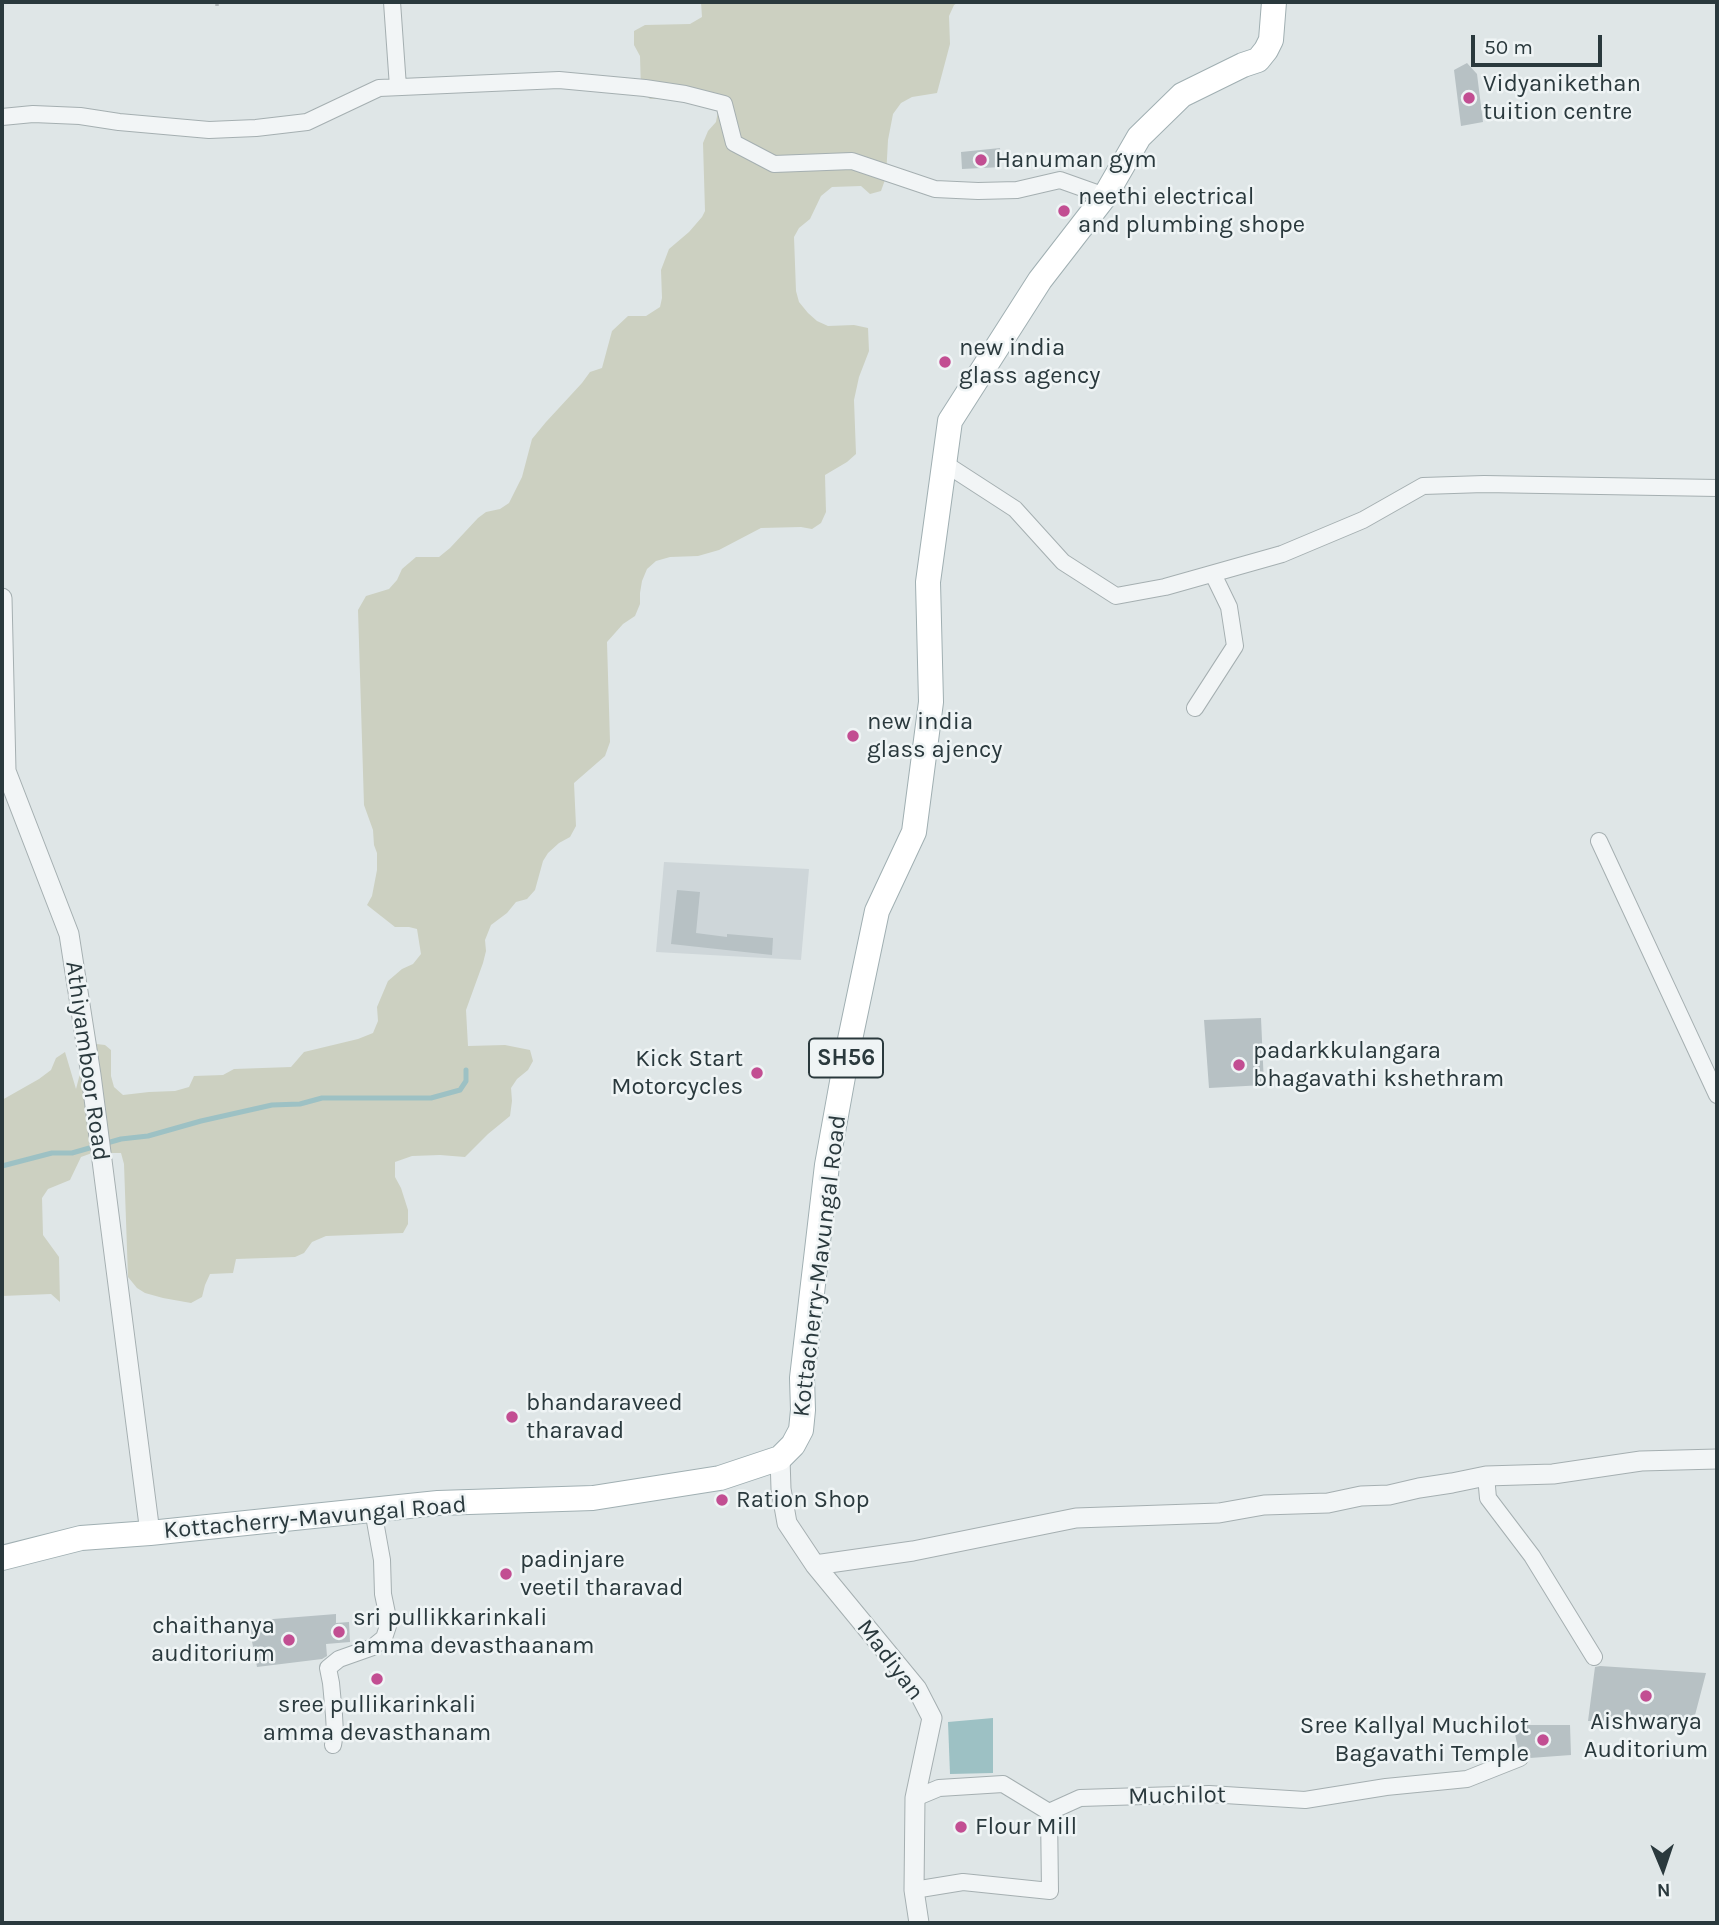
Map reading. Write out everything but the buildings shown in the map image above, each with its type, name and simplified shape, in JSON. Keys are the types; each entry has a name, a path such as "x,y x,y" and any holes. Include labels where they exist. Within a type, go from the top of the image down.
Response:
{"main road":[{"name":"Kottacherry-Mavungal Road","path":"2,1558 81,1538 438,1503 593,1498 720,1478 780,1458 793,1445 801,1430 802,1378 827,1165 856,1012 877,911 914,832 931,702 928,582 950,421 1040,280 1105,196 1139,136 1182,94 1258,60 1266,51 1270,40 1274,2"}],"street":[{"path":"392,2 398,87"},
{"path":"2,117 68,115 209,130 256,128 307,122 379,88 559,80 671,92 724,104 734,143 774,164 852,162 935,189 1017,190 1060,180 1105,196"},
{"path":"944,463 1015,509 1063,562 1116,596 1165,587 1282,554 1363,520 1423,486 1484,484 1717,488"},
{"path":"1195,708 1235,646 1229,607 1213,574"},
{"name":"Athiyamboor Road","path":"2,598 6,771 69,934 98,1127 150,1533"},
{"path":"1599,841 1717,1095"},
{"name":"Madiyan","path":"780,1458 780,1489 787,1523 815,1565 917,1689 932,1718 915,1798 914,1890 919,1923"},
{"path":"815,1565 913,1551 1076,1518 1219,1513 1264,1505 1328,1503 1362,1496 1389,1495 1486,1476 1553,1474 1641,1461 1717,1459"},
{"path":"1486,1476 1488,1498 1532,1556 1594,1657"},
{"path":"333,1745 335,1733 328,1668 338,1659 373,1647 384,1638 389,1623 373,1510"},
{"name":"Muchilot","path":"1049,1811 1080,1798 1209,1794 1305,1800 1386,1787 1467,1779 1520,1758"},
{"path":"914,1890 963,1882 1050,1891 1049,1811 1003,1784 939,1788 915,1798"}],"shaded area":[{"path":"664,862 809,869 801,960 656,952"}],"green space":[{"path":"701,2 959,2 954,5 949,16 950,44 937,93 912,97 901,103 893,114 886,177 881,191 870,194 861,186 832,187 821,196 810,219 799,228 794,237 796,291 799,302 817,321 828,326 854,325 868,328 869,351 854,400 856,454 825,475 826,512 821,523 812,529 761,528 719,550 698,556 670,557 656,561 647,569 635,616 623,624 607,642 610,742 605,756 574,783 576,826 570,837 548,853 535,890 527,899 516,902 491,925 485,940 483,963 466,1010 468,1046 505,1045 530,1050 533,1061 511,1088 510,1116 465,1157 412,1156 395,1162 395,1177 408,1210 408,1224 403,1233 326,1236 312,1242 304,1253 295,1257 236,1259 233,1273 210,1274 202,1297 191,1303 145,1293 128,1277 124,1164 121,1153 92,1153 81,1157 70,1180 48,1189 42,1198 43,1235 59,1257 60,1302 51,1294 2,1296 2,1100 51,1070 56,1058 65,1052 76,1089 88,1043 105,1045 111,1050 111,1076 114,1087 123,1095 175,1091 189,1087 194,1076 223,1075 234,1069 291,1067 304,1052 373,1033 378,1021 377,1007 388,981 413,964 421,954 417,929 395,927 367,905 372,896 377,870 377,853 373,830 364,805 358,610 366,596 389,589 402,569 416,557 439,557 478,518 509,503 522,477 532,439 590,372 602,368 612,331 628,316 646,316 660,307 661,270 669,249 689,232 705,211 703,143 716,122 719,105 713,97 650,99 641,90 640,56 634,45 634,31 645,25 690,24 702,17"}],"water":[{"path":"993,1718 993,1773 950,1774 948,1722"}],"waterway":[{"path":"2,1166 52,1153 72,1153 121,1139 148,1136 272,1105 300,1104 322,1098 431,1098 460,1090 466,1081 466,1070"}],"place":[{"name":"Vidyanikethan tuition centre","path":"1469,98"},
{"name":"Hanuman gym","path":"981,160"},
{"name":"neethi electrical and plumbing shope","path":"1064,211"},
{"name":"new india glass agency","path":"945,362"},
{"name":"new india glass ajency","path":"853,736"},
{"name":"padarkkulangara bhagavathi kshethram","path":"1239,1065"},
{"name":"Kick Start Motorcycles","path":"757,1073"},
{"name":"bhandaraveed tharavad","path":"512,1417"},
{"name":"Ration Shop","path":"722,1500"},
{"name":"padinjare veetil tharavad","path":"506,1574"},
{"name":"sri pullikkarinkali amma devasthaanam","path":"339,1632"},
{"name":"chaithanya auditorium","path":"289,1640"},
{"name":"sree pullikarinkali amma devasthanam","path":"377,1679"},
{"name":"Aishwarya Auditorium","path":"1646,1696"},
{"name":"Sree Kallyal Muchilot Bagavathi Temple","path":"1543,1740"},
{"name":"Flour Mill","path":"961,1827"}]}
